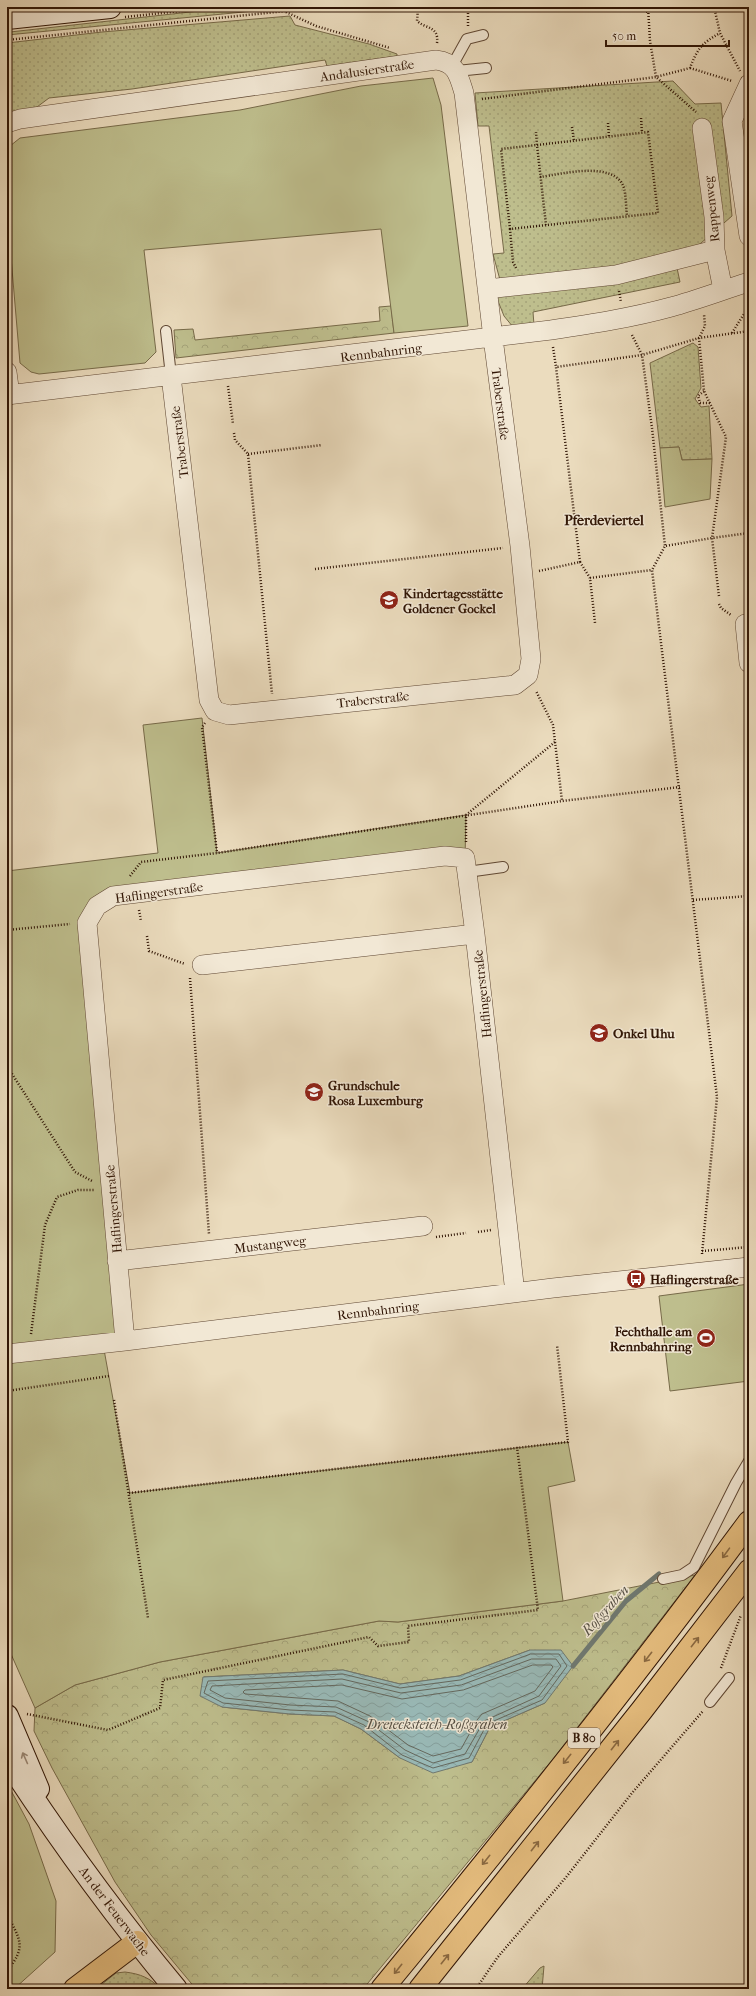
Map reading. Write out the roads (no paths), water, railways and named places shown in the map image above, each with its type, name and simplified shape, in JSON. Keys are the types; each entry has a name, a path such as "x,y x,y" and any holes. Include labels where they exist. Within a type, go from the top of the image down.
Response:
{"highway":[{"name":"B 80","path":"382,1989 620,1693 685,1609 749,1522"},
{"name":"B 80","path":"420,1989 642,1710 749,1571"},
{"path":"75,1989 137,1942"}],"street":[{"path":"7,18 110,7"},
{"path":"449,66 465,101 493,338"},
{"name":"Andalusierstraße","path":"7,123 20,119 449,66"},
{"path":"749,84 732,121 749,236"},
{"name":"Rappenweg","path":"702,128 714,218 715,250 723,290"},
{"path":"487,288 616,274 715,250"},
{"name":"Rennbahnring","path":"8,395 493,338 624,318 671,307 749,282"},
{"name":"Traberstraße","path":"171,376 209,700 215,711 228,715 515,684 528,675 531,659 524,585 493,338"},
{"path":"7,372 8,395"},
{"path":"749,624 745,624 749,663"},
{"name":"Haflingerstraße","path":"125,1341 87,923 97,906 113,896 445,856 466,865 476,934 515,1293"},
{"name":"Haflingerstraße","path":"194,968 476,934"},
{"name":"Mustangweg","path":"117,1261 423,1226"},
{"name":"Rennbahnring","path":"7,1354 125,1341 209,1336 253,1331 468,1304 515,1293 749,1267"},
{"name":"An der Feuerwache","path":"15,1714 55,1833"},
{"name":"An der Feuerwache","path":"7,1759 55,1833 137,1942 176,1989"}],"lane":[{"path":"449,66 467,39 483,34"},
{"path":"449,66 486,68"},
{"path":"166,331 171,376"},
{"path":"466,865 502,867"},
{"path":"663,1579 682,1574 694,1567 736,1483 749,1461"},
{"path":"710,1702 729,1678"}],"water":[{"name":"Dreiecksteich-Roßgraben","path":"530,1650 561,1650 573,1666 545,1703 490,1727 472,1762 433,1773 400,1758 361,1729 334,1716 290,1714 222,1707 200,1696 203,1677 343,1670 400,1684 459,1676"}],"waterway":[{"name":"Roßgraben","path":"573,1666 626,1601 659,1574"}],"place":[{"name":"Kindertagesstätte Goldener Gockel","path":"389,600"},
{"name":"Onkel Uhu","path":"599,1033"},
{"name":"Grundschule Rosa Luxemburg","path":"314,1092"},
{"name":"Haflingerstraße","path":"636,1279"},
{"name":"Fechthalle am Rennbahnring","path":"706,1338"}],"district":[{"name":"Pferdeviertel","path":"604,520"}]}
